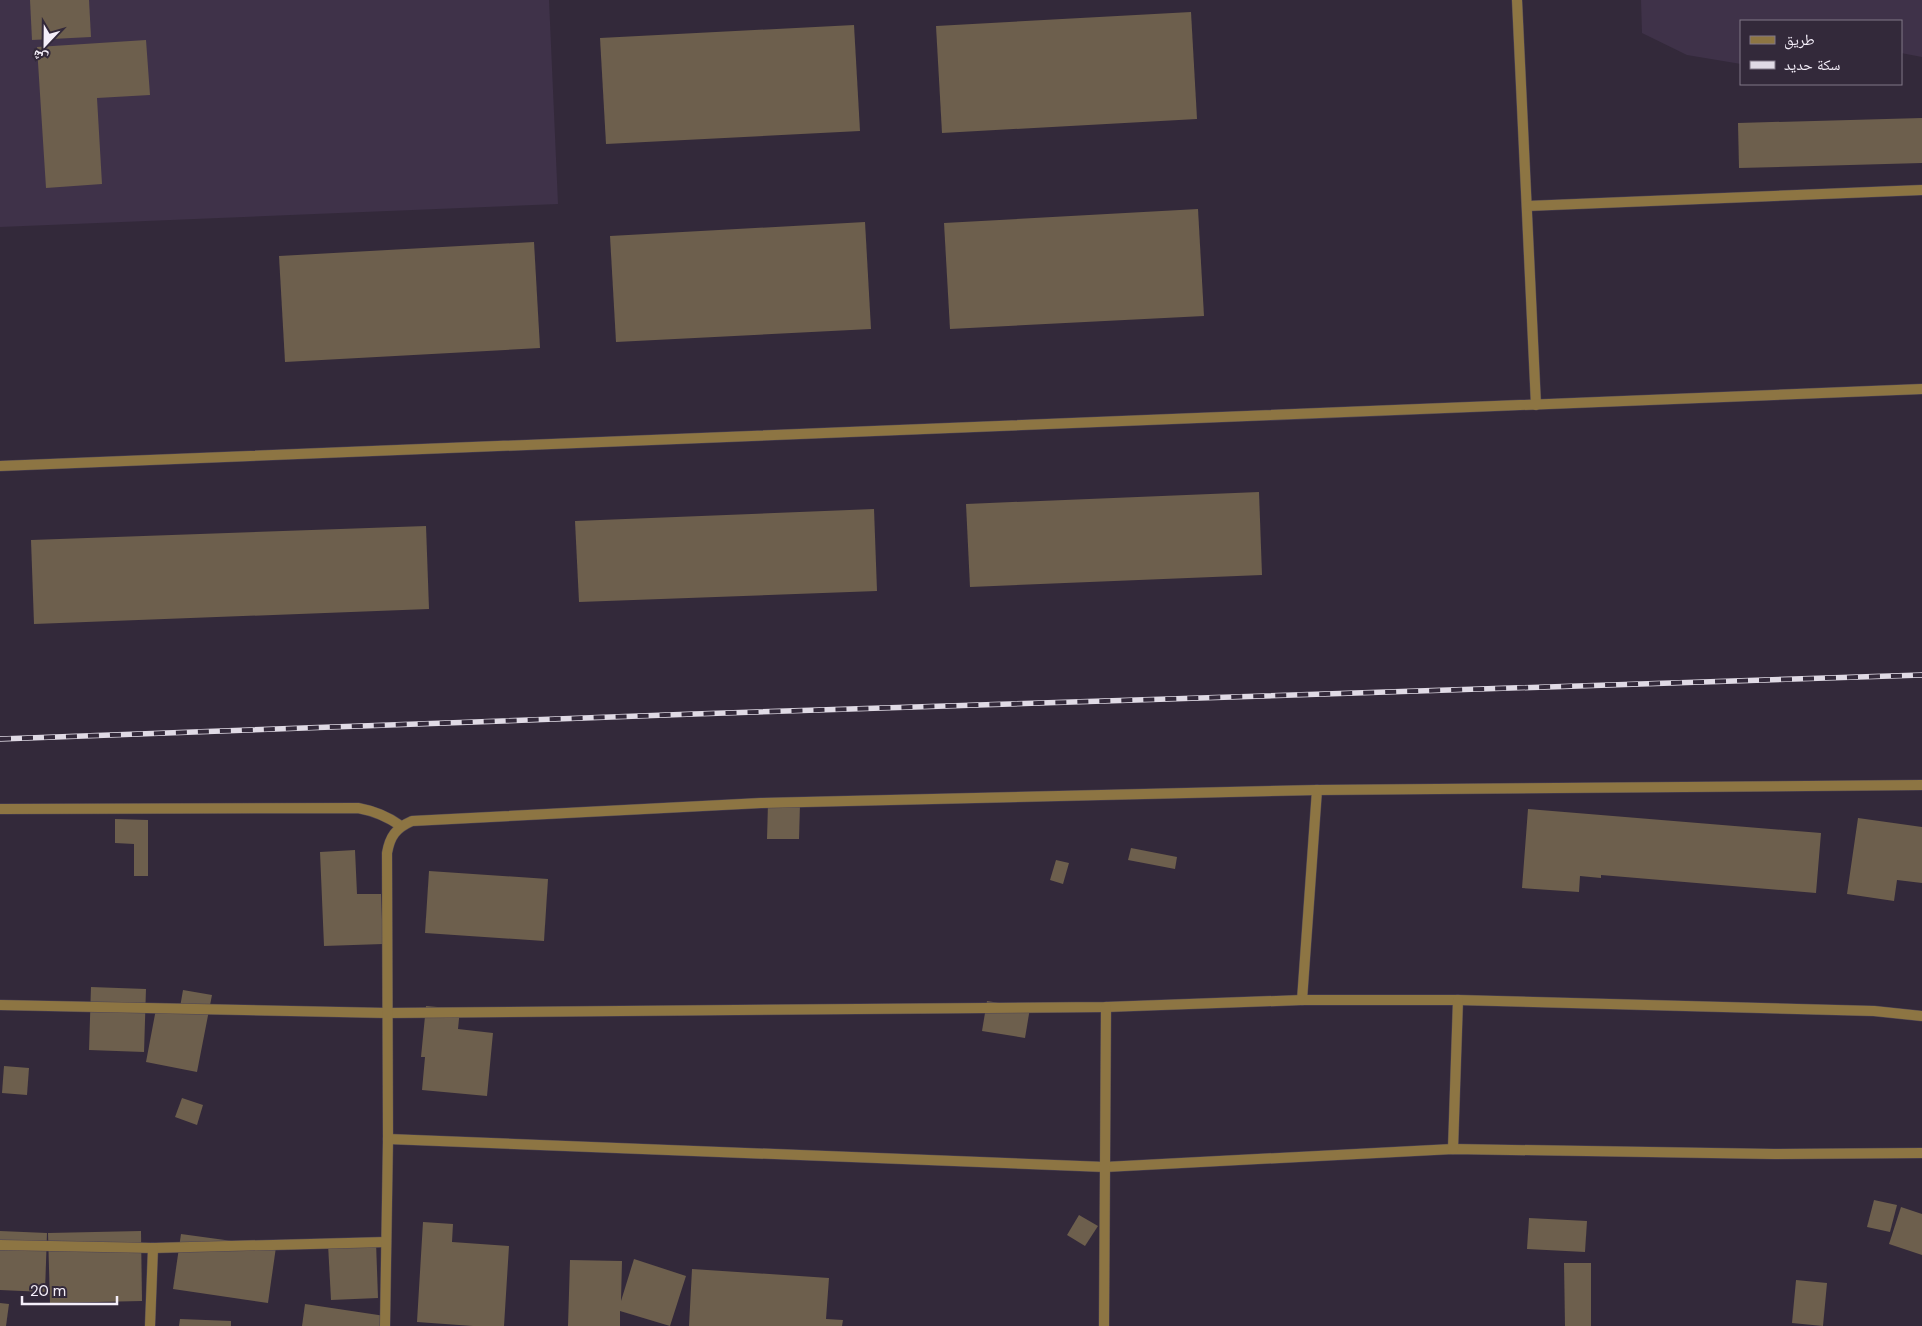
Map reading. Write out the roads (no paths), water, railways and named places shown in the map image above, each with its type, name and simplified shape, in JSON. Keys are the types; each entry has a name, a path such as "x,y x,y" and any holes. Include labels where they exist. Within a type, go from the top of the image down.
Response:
{"street":[{"path":"1517,0 1536,404"},
{"path":"1527,206 1922,190"},
{"path":"0,466 1922,389"},
{"path":"386,1326 388,1139 387,853 393,833 401,826 412,821 761,802 1317,790 1922,785"},
{"path":"1302,1000 1317,790"},
{"path":"0,809 358,808 388,816 401,826"},
{"path":"0,1004 387,1013 1106,1007 1302,1000 1458,1000 1874,1011 1922,1016"},
{"path":"1453,1149 1458,1000"},
{"path":"1104,1326 1106,1007"},
{"path":"388,1139 1105,1167 1453,1149 1774,1154 1922,1153"},
{"path":"0,1245 153,1248 386,1242"},
{"path":"150,1326 153,1248"}],"railway":[{"path":"0,739 694,714 1922,675"}]}
